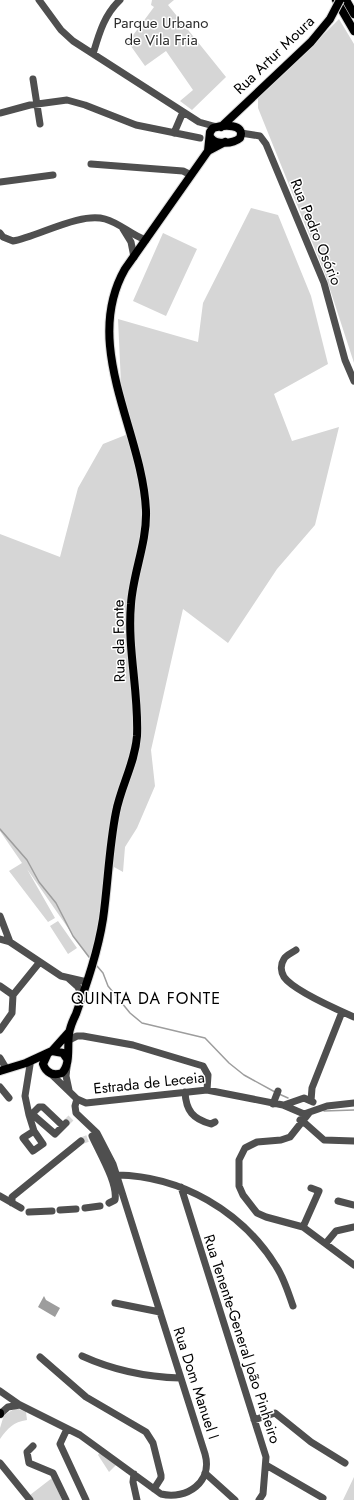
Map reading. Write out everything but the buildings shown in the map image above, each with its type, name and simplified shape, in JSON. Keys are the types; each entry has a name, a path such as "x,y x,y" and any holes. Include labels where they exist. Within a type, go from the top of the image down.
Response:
{"main road":[{"path":"336,0 354,31"},
{"name":"Rua Artur Moura","path":"210,136 211,130 219,127 311,42 330,19 340,0"},
{"path":"346,0 354,14"},
{"name":"Rua Artur Moura","path":"239,109 240,130"},
{"path":"210,136 215,142 237,141 240,138 240,130 219,127"},
{"path":"208,151 210,136"},
{"path":"134,257 208,151 225,142"},
{"name":"Rua da Fonte","path":"67,1063 69,1033 87,982 102,921 116,812 133,758 137,734 130,622 132,592 145,534 145,502 140,475 114,375 110,318 117,284 134,257"},
{"name":"Rua da Fonte","path":"50,1052 69,1033"},
{"path":"5,1069 28,1064 50,1052 63,1053 67,1063 58,1074 48,1072 44,1060 50,1052"},
{"name":"Estrada de Leceia","path":"28,1064 48,1072"}],"street":[{"path":"39,0 61,30 72,41 199,122 219,127"},
{"path":"93,54 100,28 110,10 120,0"},
{"path":"33,79 40,124"},
{"path":"0,113 36,104 72,101 136,125 200,138"},
{"path":"174,133 183,112"},
{"path":"199,122 210,136"},
{"name":"Rua Pedro Osório","path":"240,130 260,136 266,144 324,283 345,360 354,381"},
{"path":"91,164 182,171 191,175"},
{"path":"0,182 53,175"},
{"path":"0,233 3,237 13,241 19,240 90,218 104,219 121,226 138,237 146,240"},
{"path":"121,226 131,242 134,257"},
{"path":"0,916 10,942"},
{"path":"0,939 10,942 39,963 68,978 78,987 82,996"},
{"path":"296,950 283,960 281,967 284,977 318,1000 354,1017"},
{"path":"0,1030 12,1012 13,995 39,963"},
{"path":"68,978 87,982"},
{"path":"0,986 13,995"},
{"path":"342,1012 312,1088 301,1100 298,1106 302,1121 324,1140 354,1141"},
{"path":"69,1033 77,1036 84,1036 140,1047 203,1066 208,1075 208,1090"},
{"path":"0,1058 5,1069"},
{"name":"Estrada de Leceia","path":"67,1063 66,1076 70,1090"},
{"path":"28,1064 25,1096 31,1114 34,1131"},
{"name":"Estrada de Leceia","path":"48,1072 70,1090 77,1099 92,1104 208,1090 283,1105 299,1111"},
{"path":"312,1088 313,1107 298,1128 286,1139 257,1142 248,1146 240,1156 238,1172 239,1186 243,1195 257,1213 303,1227 354,1265"},
{"path":"0,1089 9,1098"},
{"path":"185,1092 186,1105 195,1118 211,1124 215,1122"},
{"path":"273,1104 277,1094"},
{"path":"301,1100 306,1098 312,1102 327,1106"},
{"name":"Rua Dom Manuel I","path":"77,1099 74,1115 93,1136 113,1164 117,1175 207,1463 205,1473"},
{"name":"Estrada de Leceia","path":"283,1105 301,1100"},
{"path":"299,1111 304,1114 327,1106 354,1103"},
{"path":"38,1107 43,1107 65,1124 56,1134 31,1114 38,1107"},
{"path":"93,1136 107,1166 115,1192 115,1200 109,1203"},
{"path":"12,1203 12,1197 81,1141"},
{"path":"117,1175 154,1179 181,1187 225,1211 249,1231 276,1266 293,1306"},
{"name":"Rua Tenente-General João Pinheiro","path":"181,1187 254,1420 266,1465 263,1479 263,1494 259,1500"},
{"path":"303,1227 322,1192 311,1188"},
{"path":"0,1196 21,1208"},
{"path":"338,1201 354,1205"},
{"path":"85,1208 100,1206"},
{"path":"60,1210 76,1209"},
{"path":"29,1212 52,1211"},
{"path":"326,1243 336,1231 354,1227"},
{"path":"115,1302 160,1312"},
{"path":"40,1356 86,1397 146,1432 153,1443 161,1475 161,1478 154,1489"},
{"path":"82,1356 102,1365 124,1372 155,1377 180,1378"},
{"path":"0,1391 20,1405 98,1447 161,1494 182,1494 196,1487 205,1473 234,1500"},
{"path":"0,1413 8,1407 20,1405"},
{"path":"254,1420 275,1413 311,1442 345,1463"},
{"path":"67,1429 60,1444 86,1500"},
{"path":"32,1446 27,1452 29,1464 51,1472 66,1500"},
{"path":"0,1463 30,1500"},
{"path":"266,1465 324,1498"},
{"path":"134,1474 133,1482 137,1500"}],"green space":[{"name":"Parque Urbano de Vila Fria","path":"152,0 174,0 168,5 226,77 192,110 180,101 193,90 166,51 145,66 128,42 154,7 151,5"},
{"path":"339,19 354,44 354,363 325,274 258,108 258,97 285,73"},
{"path":"251,208 278,215 311,296 328,364 274,394 292,441 339,427 315,525 277,569 228,643 183,609 151,750 155,786 137,828 125,847 123,872 114,867 91,961 27,869 55,918 48,922 9,871 22,863 0,831 0,534 60,557 78,488 103,444 133,432 121,384 118,319 198,342 203,303"},
{"path":"163,233 197,249 166,316 133,301"},
{"path":"58,921 77,948 68,954 50,926"},
{"path":"16,1408 26,1412 27,1420 18,1422 11,1426 0,1439 0,1428 4,1415"},
{"path":"100,1452 116,1465 109,1472 98,1455"},
{"path":"354,1477 354,1500 343,1500"},
{"path":"52,1478 62,1500 34,1500 30,1495"}],"shaded area":[{"path":"44,1296 46,1300 60,1308 55,1317 38,1307"}],"waterway":[{"path":"0,829 27,860 39,882 56,903 73,936 89,957"},
{"path":"97,966 103,973 108,986 130,1013 142,1023 205,1038 229,1063 244,1075 275,1092"},
{"path":"279,1094 288,1098"},
{"path":"324,1111 354,1110"}],"tunnel":[{"path":"66,1123 72,1117"},
{"path":"81,1141 89,1138"}],"district":[{"name":"QUINTA DA FONTE","path":"146,998"}]}
